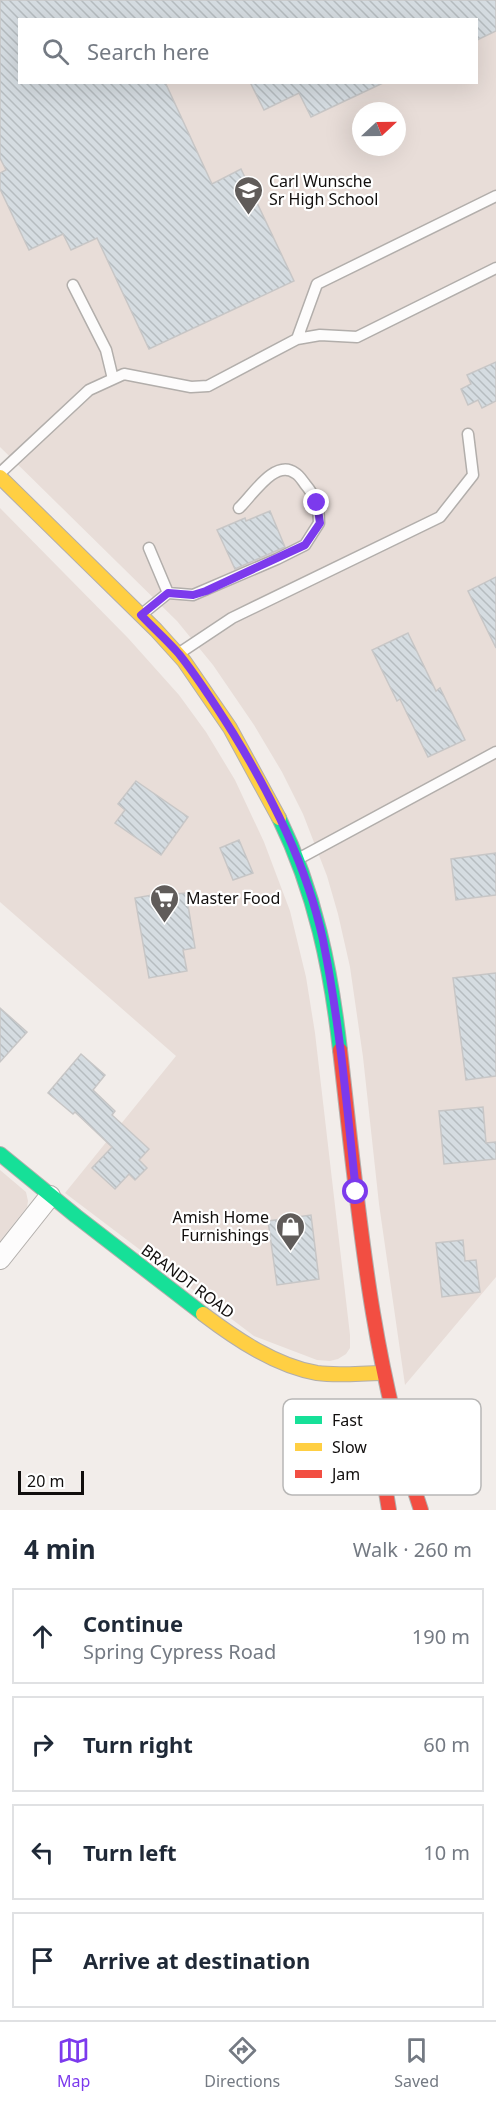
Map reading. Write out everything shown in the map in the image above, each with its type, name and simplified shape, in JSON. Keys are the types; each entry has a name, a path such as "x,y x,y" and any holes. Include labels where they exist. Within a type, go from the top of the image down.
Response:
{"main road":[{"path":"0,475 178,654 214,702 251,762 298,859 322,939 333,999 342,1055 356,1192 382,1372 388,1399"},
{"name":"BRANDT ROAD","path":"0,1154 50,1196 223,1328 258,1351 311,1372 382,1372"},
{"path":"380,1399 382,1372"},
{"path":"386,1495 389,1510"},
{"path":"416,1495 421,1510"}],"street":[{"path":"0,1259 50,1196"}],"lane":[{"path":"297,339 317,284 496,196"},
{"path":"0,475 89,390 124,374 190,387 208,386 297,339 320,335 357,337 496,268"},
{"path":"74,285 106,350 113,379"},
{"path":"178,654 232,618 440,517 473,475 468,434"},
{"path":"141,615 168,593 193,595 305,545 320,523 313,493 295,473 286,469 269,476 239,508"},
{"path":"149,548 168,593"},
{"path":"298,859 496,752"}],"shaded area":[{"path":"0,0 496,0 496,1277 405,1385 379,1204 363,1057 350,967 338,914 327,876 303,814 282,772 254,725 213,665 177,621 0,447"},
{"path":"0,508 128,638 179,695 206,732 235,780 264,842 290,911 306,977 315,1033 350,1335 350,1348 338,1359 317,1360 254,1336 65,1193 176,1056 0,902"},
{"path":"0,1170 26,1192 28,1201 27,1207 0,1241"}],"building":[{"path":"0,0 496,0 496,31 478,40 478,18 18,18 18,84 166,84 212,184 241,169 294,281 149,349 97,238 71,250 63,234 29,250 0,189 0,173 6,170 0,158"},
{"path":"251,84 381,84 311,117 299,93 264,110"},
{"path":"496,362 496,401 482,408 478,400 468,405 461,389 471,384 467,375"},
{"path":"270,511 285,547 235,569 217,530 245,518 246,521"},
{"path":"496,577 496,648 468,591"},
{"path":"408,633 436,691 440,688 465,740 428,757 400,699 397,701 372,650"},
{"path":"136,781 188,817 161,855 115,823 125,810 118,804"},
{"path":"239,840 253,873 233,880 220,848"},
{"path":"496,853 496,895 456,900 451,859"},
{"name":"Master Food","path":"175,891 175,894 186,893 195,948 183,950 187,971 149,978 135,898"},
{"path":"496,973 496,1076 466,1080 453,978"},
{"path":"0,1008 27,1032 0,1062"},
{"path":"81,1054 105,1075 93,1090 115,1111 112,1115 149,1149 139,1160 147,1168 135,1180 129,1174 115,1189 92,1168 112,1147 75,1112 73,1114 48,1093"},
{"path":"483,1107 486,1143 496,1142 496,1159 444,1164 439,1111"},
{"name":"Amish Home Furnishings","path":"311,1215 319,1279 277,1285 268,1221"},
{"path":"463,1240 465,1261 476,1260 480,1292 442,1297 436,1243"}],"traffic: fast":[{"path":"279,818 292,846 320,931 332,990 340,1050"},
{"path":"0,1154 203,1314"}],"traffic: slow":[{"path":"0,477 156,630 184,661 230,728 279,818"},
{"path":"203,1314 257,1350 302,1369 333,1374 382,1373"}],"traffic: jam":[{"path":"340,1050 368,1282 390,1399"},
{"path":"386,1495 389,1510"},
{"path":"416,1495 421,1510"}],"place":[{"name":"Carl Wunsche Sr High School","path":"248,216"},
{"name":"Master Food","path":"165,924"},
{"name":"Amish Home Furnishings","path":"290,1252"}],"route":[{"path":"317,503 320,523 305,545 206,591 182,596 168,593 141,615 178,654 214,702 251,762 298,859 314,907 330,979 342,1055 356,1192"}]}
